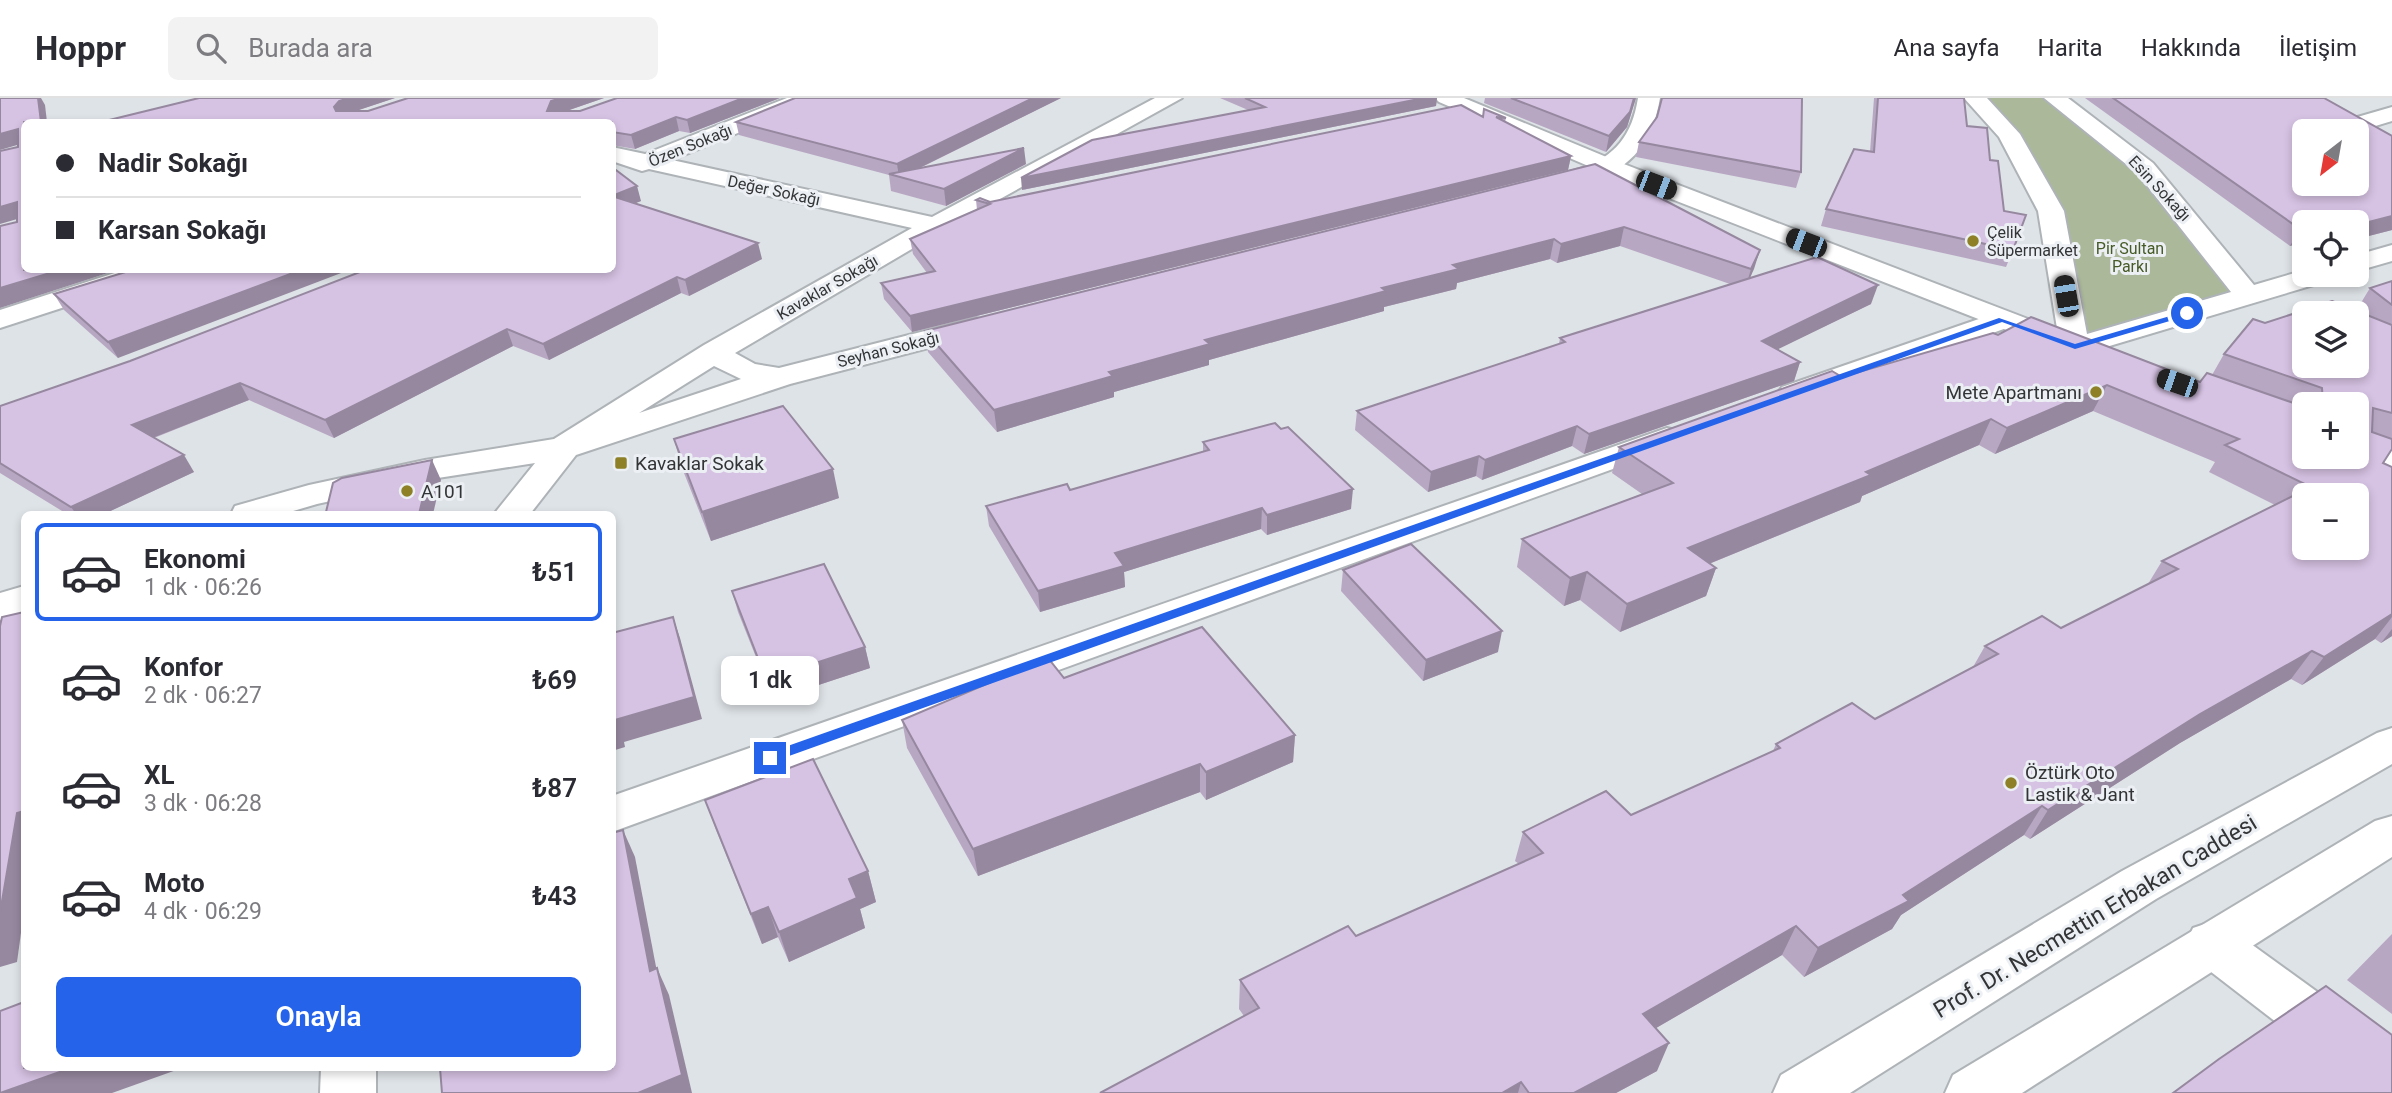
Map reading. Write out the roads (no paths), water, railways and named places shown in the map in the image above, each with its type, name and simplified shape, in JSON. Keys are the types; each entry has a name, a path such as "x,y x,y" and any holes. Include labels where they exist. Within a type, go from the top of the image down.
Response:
{"street":[{"name":"Özen Sokağı","path":"616,174 806,98"},
{"name":"Kavaklar Sokağı","path":"514,511 564,448 715,351 935,225 1171,98"},
{"path":"1546,185 1608,166 1628,155 1647,124 1649,98"},
{"path":"1975,98 2009,134 2051,211 2075,347"},
{"name":"Esin Sokağı","path":"2055,98 2145,168 2248,295"},
{"path":"1428,116 1455,101 1608,166 2002,320 2113,360"},
{"path":"2342,112 2355,119"},
{"path":"2370,121 2392,114"},
{"path":"2370,128 2392,140"},
{"name":"Değer Sokağı","path":"616,155 935,225"},
{"path":"971,206 995,208 1022,202"},
{"path":"2369,260 2392,253"},
{"path":"0,319 141,273"},
{"path":"2075,347 2292,282"},
{"name":"Seyhan Sokağı","path":"564,448 779,377 1008,320"},
{"path":"1754,407 2002,320"},
{"path":"715,351 730,366 752,374 779,377"},
{"path":"616,813 1702,426"},
{"path":"258,511 309,495 425,470 564,448"},
{"path":"2369,450 2392,458"},
{"path":"0,607 21,599"},
{"name":"Prof. Dr. Necmettin Erbakan Caddesi","path":"1801,1093 2139,885 2392,744"},
{"path":"1973,1093 2211,943 2392,834"},
{"path":"2211,943 2392,1078"},
{"path":"348,1093 349,1071"}],"place":[{"name":"Çelik Süpermarket","path":"1973,241"},
{"name":"Mete Apartmanı","path":"2096,392"},
{"name":"Kavaklar Sokak","path":"621,463"},
{"name":"A101","path":"407,491"},
{"name":"Öztürk Oto Lastik & Jant","path":"2011,783"}],"park label":[{"name":"Pir Sultan Parkı","path":"2130,257"}]}
